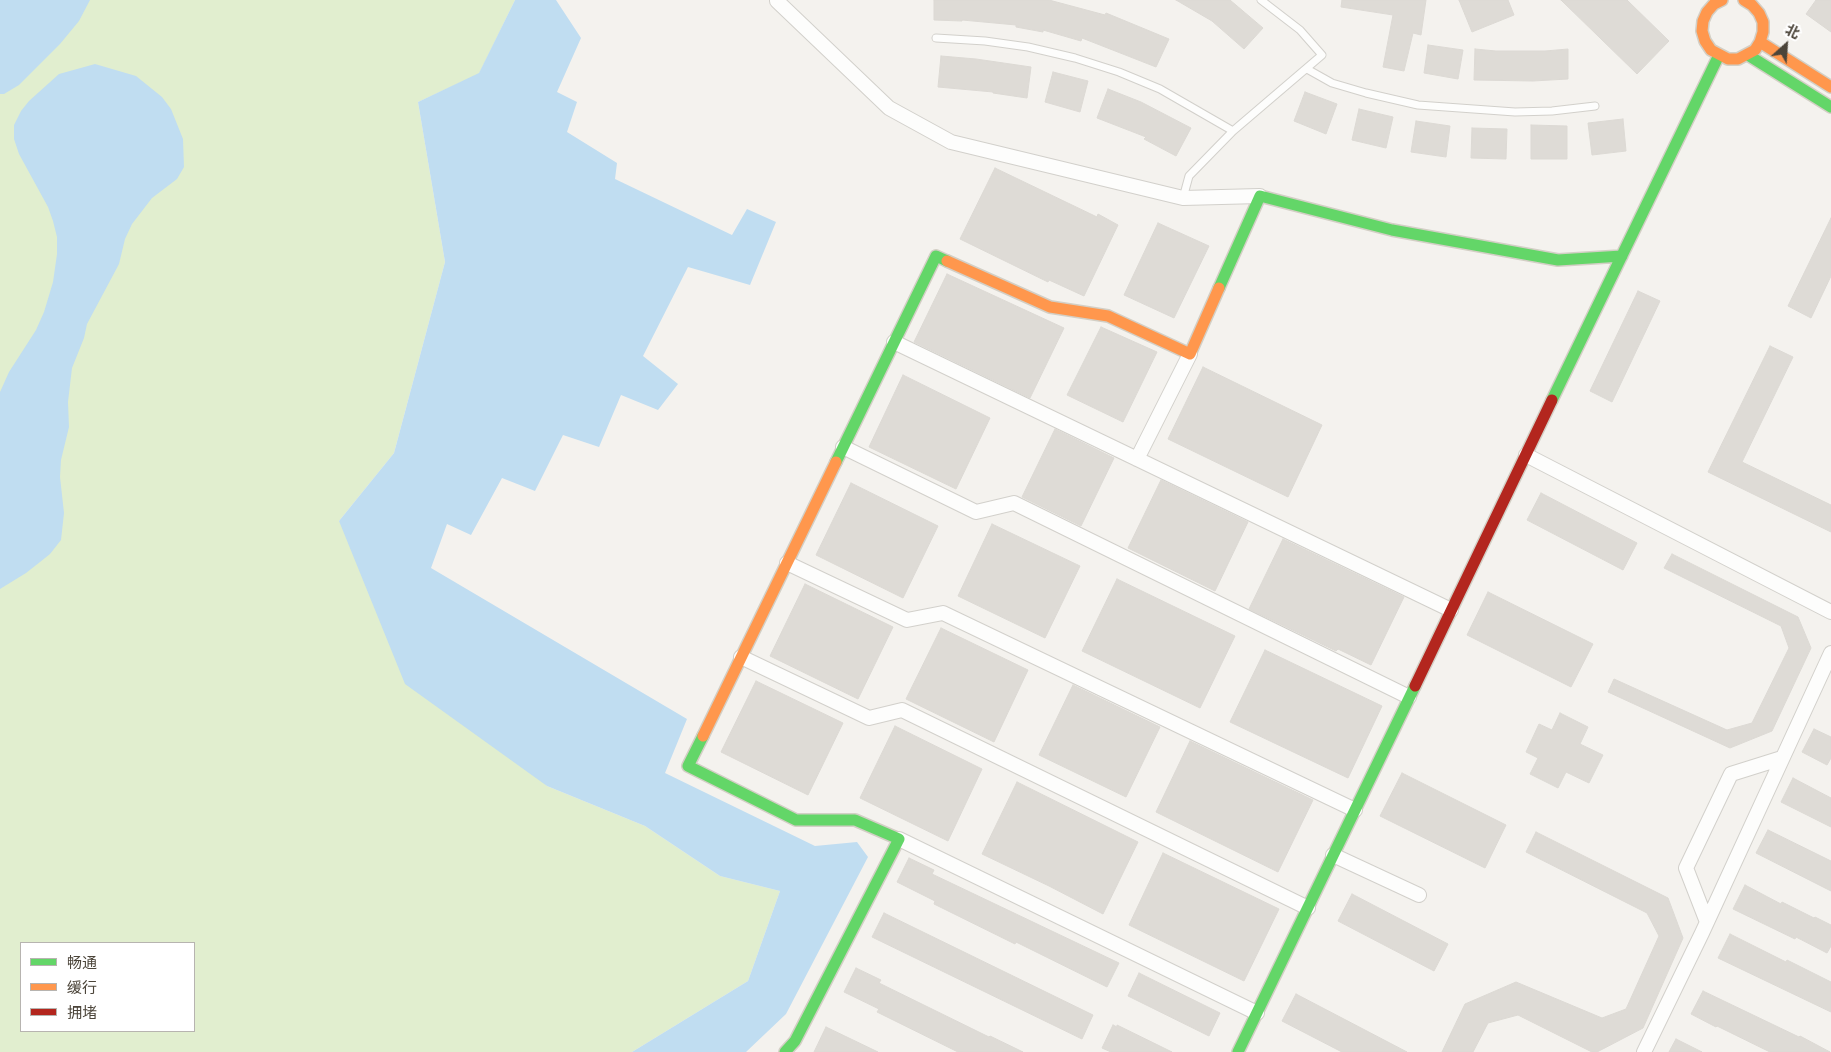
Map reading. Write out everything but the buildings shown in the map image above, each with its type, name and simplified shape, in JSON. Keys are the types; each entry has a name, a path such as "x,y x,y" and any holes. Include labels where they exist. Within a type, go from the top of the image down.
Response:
{"street":[{"path":"1698,0 1707,12"},
{"path":"1722,0 1714,4 1707,12 1703,21 1702,32 1711,50 1728,59 1738,59 1748,55 1760,42 1763,32 1763,22 1759,13 1744,0"},
{"path":"775,1 889,108 951,142 1183,198 1260,196 1392,230 1558,260 1622,256"},
{"path":"1760,42 1831,88"},
{"path":"1241,1051 1257,1013 1719,55"},
{"path":"1748,55 1831,107"},
{"path":"1137,459 1190,354 1260,196"},
{"path":"1190,354 1108,316 1050,307 936,256 688,766 796,820 855,820 899,839 1257,1013"},
{"path":"894,342 1451,610"},
{"path":"843,447 976,512 1014,503 1410,697"},
{"path":"1526,455 1831,612"},
{"path":"787,563 907,620 943,613 1355,810"},
{"path":"1644,1052 1707,922 1831,653"},
{"path":"741,657 869,718 902,710 1308,908"},
{"path":"1707,922 1686,868 1732,774 1782,758"},
{"path":"785,1052 795,1041 899,839"},
{"path":"1333,855 1419,895"}],"lane":[{"path":"1183,198 1189,176 1233,131 1307,69 1322,54 1300,30 1262,0"},
{"path":"936,38 985,41 1028,47 1075,58 1119,72 1160,89 1233,131"},
{"path":"1307,69 1332,83 1418,105 1515,112 1552,111 1595,106"}],"green space":[{"path":"0,0 515,0 479,74 418,102 445,262 394,453 339,521 547,786 645,826 720,876 780,891 748,981 632,1052 0,1052"}],"water":[{"path":"0,0 90,0 79,21 60,44 19,85 4,94 0,94"},
{"path":"515,0 556,0 581,38 557,92 577,102 567,132 617,163 615,179 732,235 747,209 776,222 750,285 688,267 643,356 678,384 658,410 621,395 599,447 563,435 535,491 502,478 471,535 447,524 431,568 687,719 665,773 815,846 857,842 868,857 786,1014 746,1052 632,1052 748,981 780,891 720,876 645,826 547,786 405,684 339,521 394,453 445,262 418,102 479,73"},
{"path":"95,64 136,76 162,97 171,109 183,139 184,167 177,179 152,198 132,224 125,239 119,264 87,324 84,338 72,368 68,402 69,427 61,460 60,477 64,513 61,540 50,554 26,573 0,589 0,392 9,372 36,330 44,312 53,282 57,254 57,237 53,221 48,207 19,154 14,139 14,125 29,101 59,74"}],"traffic: fast":[{"path":"1552,400 1719,55"},
{"path":"1748,55 1831,107"},
{"path":"1219,288 1260,196 1392,230 1558,260 1622,256"},
{"path":"836,462 936,256 947,261"},
{"path":"1238,1052 1415,686"},
{"path":"703,736 688,766 796,820 855,820 899,839 795,1041 785,1052"}],"traffic: slow":[{"path":"1722,0 1714,4 1707,12 1703,21 1702,31 1705,41 1711,50 1728,59 1738,59 1755,50 1763,32 1763,22 1759,13 1744,0"},
{"path":"1760,42 1831,87"},
{"path":"947,261 1050,307 1108,316 1190,354 1219,288"},
{"path":"703,736 836,462"}],"traffic: jam":[{"path":"1415,686 1552,400"}]}
